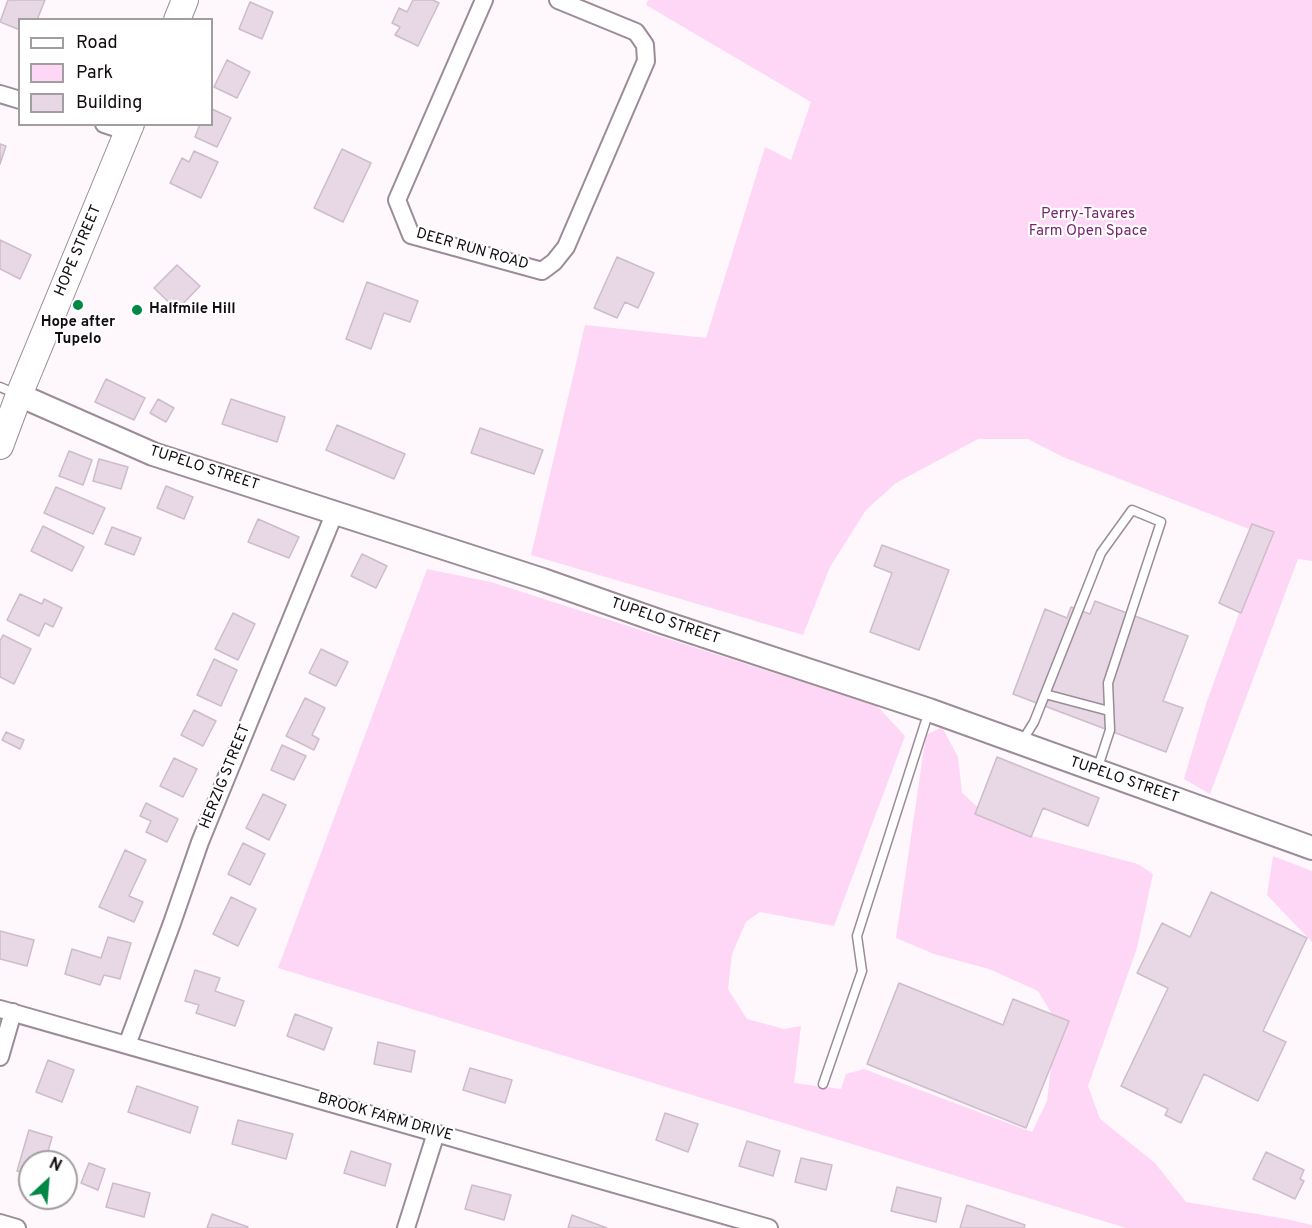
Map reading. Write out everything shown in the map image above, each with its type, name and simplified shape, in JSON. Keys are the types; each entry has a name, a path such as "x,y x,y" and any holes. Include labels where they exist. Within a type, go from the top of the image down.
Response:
{"main road":[{"path":"178,18 185,0"},
{"name":"HOPE STREET","path":"0,446 9,391 130,128"},
{"name":"TUPELO STREET","path":"9,391 153,454 335,512 929,710 1312,848"}],"street":[{"name":"DEER RUN ROAD","path":"484,0 397,200 411,235 542,271 554,262 566,247 646,61 645,45 636,32 558,0"},
{"path":"0,94 18,99"},
{"name":"HERZIG STREET","path":"127,1045 200,842 335,512"},
{"path":"0,1057 6,1010"},
{"name":"BROOK FARM DRIVE","path":"6,1010 769,1228"},
{"path":"406,1228 436,1133"},
{"path":"0,1223 17,1228"}],"lane":[{"path":"1020,743 1034,722 1101,553 1132,510 1161,522 1108,683 1110,730 1097,771"},
{"path":"1045,694 1109,711"},
{"path":"823,1084 862,971 857,936 929,710"}],"green space":[{"name":"Perry-Tavares Farm Open Space","path":"648,0 1312,0 1312,561 1298,559 1210,794 1184,779 1206,704 1267,536 1063,457 1028,439 978,439 896,483 866,510 830,567 803,635 531,555 585,325 706,338 765,147 791,160 811,102 646,5"},
{"path":"427,569 491,582 877,706 905,736 834,926 760,912 746,922 732,954 728,989 747,1019 784,1029 801,1026 794,1083 841,1089 846,1074 864,1069 1032,1132 1047,1101 1056,1021 1038,991 989,969 934,954 896,938 926,735 942,727 958,757 962,793 991,819 1025,834 1138,864 1153,874 1137,948 1088,1086 1100,1119 1155,1163 1186,1202 1286,1219 1312,1225 1312,1228 1126,1228 278,968"},
{"path":"1273,856 1312,871 1312,942 1267,895"}],"building":[{"path":"8,0 45,0 38,18 18,18 18,29 0,22"},
{"path":"413,0 433,0 439,3 418,46 395,35 400,27 392,23 399,8 407,12"},
{"path":"250,2 273,12 262,39 239,29"},
{"path":"227,60 250,72 237,98 214,87"},
{"path":"213,109 231,118 217,147 195,137 199,126 213,126"},
{"path":"0,144 6,146 0,164"},
{"path":"342,149 371,163 343,222 314,208"},
{"path":"194,151 218,162 201,198 170,183 182,158 189,162"},
{"path":"0,240 31,255 20,279 0,269"},
{"path":"617,257 654,273 638,308 625,302 617,318 594,308"},
{"path":"177,265 200,286 177,310 154,288"},
{"path":"367,282 418,301 410,322 384,313 371,349 346,339"},
{"path":"106,379 145,398 134,420 95,402"},
{"path":"158,399 174,408 166,422 150,413"},
{"path":"231,399 285,417 277,442 222,424"},
{"path":"337,425 405,454 394,479 326,450"},
{"path":"480,428 543,450 534,474 471,453"},
{"path":"69,451 92,460 83,485 59,476"},
{"path":"99,459 128,467 121,489 93,481"},
{"path":"166,486 193,497 184,519 157,508"},
{"path":"56,487 105,508 93,534 44,513"},
{"path":"258,519 299,537 289,558 248,542"},
{"path":"1252,524 1274,532 1241,613 1219,603"},
{"path":"43,526 84,547 72,571 31,551"},
{"path":"112,527 141,538 134,555 105,544"},
{"path":"882,545 949,570 919,650 870,632 892,573 874,566"},
{"path":"362,554 387,566 376,588 351,576"},
{"path":"20,594 42,604 44,599 62,608 53,627 45,623 39,636 7,620"},
{"path":"1095,601 1188,636 1163,701 1183,708 1166,752 1013,694 1045,609 1067,618 1071,607 1090,614"},
{"path":"233,613 255,624 238,660 215,649"},
{"path":"3,635 31,649 14,684 0,677 0,641"},
{"path":"321,649 348,662 336,686 309,673"},
{"path":"214,659 237,670 221,706 197,695"},
{"path":"305,698 325,708 312,735 319,739 314,750 286,736"},
{"path":"194,710 216,721 203,746 181,735"},
{"path":"6,732 24,740 20,749 2,740"},
{"path":"282,745 306,756 294,780 271,770"},
{"path":"997,757 1099,798 1088,826 1043,808 1031,837 975,814"},
{"path":"174,758 197,769 183,797 160,786"},
{"path":"263,794 286,805 269,840 246,828"},
{"path":"146,803 178,819 167,842 146,832 151,821 140,816"},
{"path":"243,843 265,854 250,885 228,874"},
{"path":"125,850 146,860 129,896 143,902 134,922 99,907"},
{"path":"1211,892 1307,938 1263,1031 1286,1042 1258,1101 1204,1074 1181,1123 1165,1115 1168,1109 1121,1086 1168,988 1137,973 1162,923 1190,937"},
{"path":"231,897 256,909 238,946 213,934"},
{"path":"0,931 34,940 27,966 0,959"},
{"path":"108,937 131,943 120,979 104,975 100,985 65,974 72,949 101,958"},
{"path":"195,970 220,978 215,991 244,1001 235,1026 196,1013 199,1005 185,1001"},
{"path":"899,983 1003,1025 1013,999 1069,1021 1026,1128 867,1064"},
{"path":"295,1014 332,1028 324,1050 287,1036"},
{"path":"378,1042 415,1051 411,1072 374,1064"},
{"path":"48,1060 74,1070 62,1102 36,1092"},
{"path":"470,1068 512,1080 505,1103 463,1090"},
{"path":"137,1086 198,1107 190,1133 128,1112"},
{"path":"665,1113 698,1124 688,1152 656,1140"},
{"path":"238,1120 293,1134 286,1159 232,1144"},
{"path":"29,1130 52,1137 48,1150 23,1150"},
{"path":"747,1141 780,1151 773,1176 739,1166"},
{"path":"351,1151 391,1164 385,1186 344,1173"},
{"path":"1266,1152 1304,1170 1300,1179 1304,1181 1295,1199 1253,1179"},
{"path":"801,1158 832,1165 826,1190 795,1182"},
{"path":"89,1163 105,1169 98,1190 81,1183"},
{"path":"113,1183 150,1193 144,1217 106,1207"},
{"path":"472,1185 511,1195 504,1220 465,1209"},
{"path":"897,1187 941,1198 936,1222 891,1211"},
{"path":"967,1205 1025,1225 1024,1228 960,1228"},
{"path":"212,1214 248,1227 248,1228 207,1228"},
{"path":"572,1215 607,1228 568,1228"}],"place":[{"name":"Hope after Tupelo","path":"78,305"},
{"name":"Halfmile Hill","path":"137,310"}]}
